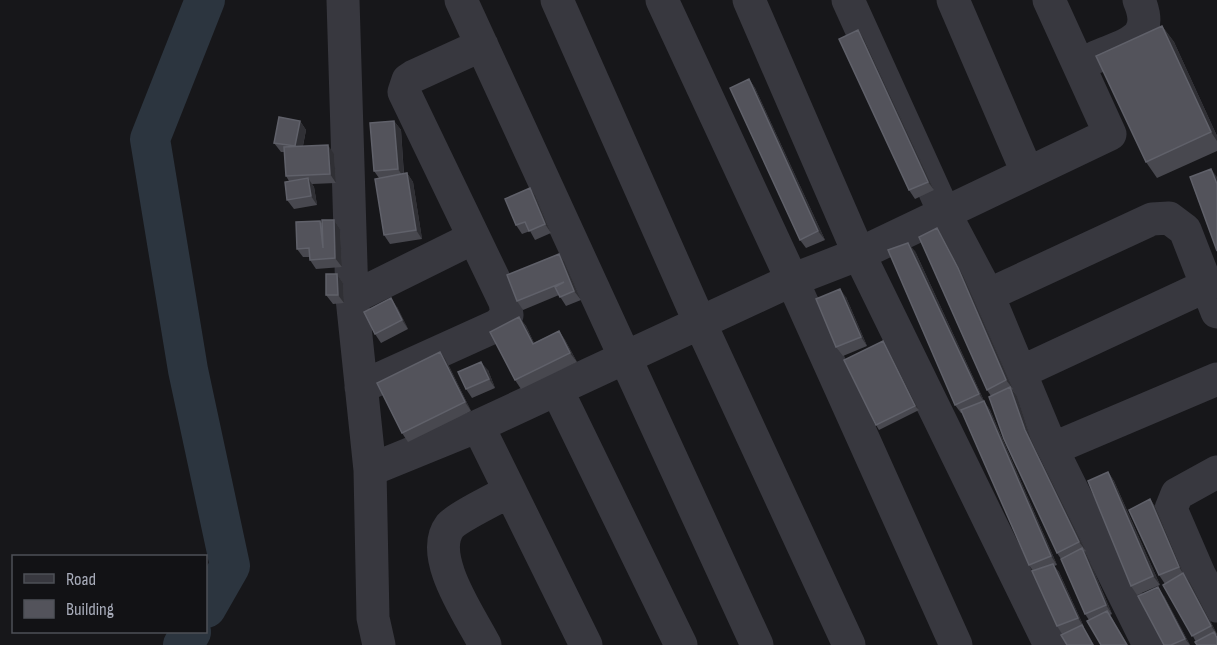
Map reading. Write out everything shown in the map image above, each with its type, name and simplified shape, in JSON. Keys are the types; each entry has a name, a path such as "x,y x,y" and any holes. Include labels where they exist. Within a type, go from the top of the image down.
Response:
{"street":[{"path":"343,0 352,298 370,470 373,618 379,645"},
{"path":"461,0 757,645"},
{"path":"557,0 700,323 856,642"},
{"path":"662,0 792,280 956,645"},
{"path":"749,0 860,254 1050,645"},
{"path":"848,0 944,212 988,295 1052,449 1149,645"},
{"path":"953,0 1028,172"},
{"path":"370,470 478,426 792,280 860,254 1110,134 1049,0"},
{"path":"1078,65 1125,45 1140,34 1146,18 1139,0"},
{"path":"361,387 504,321 507,315 505,302 406,99 405,89 408,80 414,76 482,45"},
{"path":"988,295 1158,218 1169,218 1185,230 1212,299 1021,372"},
{"path":"352,298 473,238"},
{"path":"1052,449 1217,379"},
{"path":"556,388 681,645"},
{"path":"478,426 586,645"},
{"path":"1217,472 1178,494 1171,505 1173,517 1209,572 1217,606"},
{"path":"485,645 450,578 442,549 451,525 510,491"}],"building":[{"path":"1162,26 1211,132 1146,162 1096,56"},
{"path":"858,30 928,182 909,190 839,39"},
{"path":"749,79 818,231 800,240 730,88"},
{"path":"279,117 300,121 295,146 274,143"},
{"path":"394,121 398,169 374,171 370,123"},
{"path":"328,145 330,174 286,176 284,147"},
{"path":"1211,169 1217,184 1217,251 1190,177"},
{"path":"407,173 416,230 384,235 375,179"},
{"path":"308,178 311,196 287,200 285,182"},
{"path":"530,188 545,224 529,231 525,222 516,225 505,199"},
{"path":"322,220 334,220 335,258 310,260 309,248 297,249 296,222 320,221 323,248"},
{"path":"937,228 958,268 1006,380 987,390 919,237"},
{"path":"908,243 979,394 955,405 888,250"},
{"path":"559,254 574,291 560,297 555,287 564,282 517,301 507,275"},
{"path":"326,274 337,274 338,295 326,295"},
{"path":"840,289 861,337 836,347 816,299"},
{"path":"391,298 402,320 375,334 364,312"},
{"path":"519,317 533,344 559,331 570,353 515,380 490,332"},
{"path":"883,341 915,406 876,425 844,360"},
{"path":"440,352 465,402 402,433 377,383"},
{"path":"481,362 489,379 466,389 458,372"},
{"path":"1010,387 1025,430 1079,542 1057,553 1004,439 989,397"},
{"path":"984,401 1051,556 1029,565 961,410"},
{"path":"1108,472 1153,576 1131,586 1088,481"},
{"path":"1150,499 1179,567 1159,575 1129,510"},
{"path":"1082,548 1106,605 1085,614 1061,559"},
{"path":"1053,564 1078,618 1057,626 1032,571"},
{"path":"1183,573 1211,626 1192,636 1163,585"},
{"path":"1158,587 1185,639 1171,645 1164,645 1138,596"},
{"path":"1107,611 1127,645 1101,645 1087,621"},
{"path":"1082,625 1093,645 1067,645 1061,635"},
{"path":"1214,632 1217,645 1197,645 1195,642"}],"waterway":[{"path":"205,0 150,139 188,370 230,566 207,606"},
{"path":"183,645 190,633"}]}
